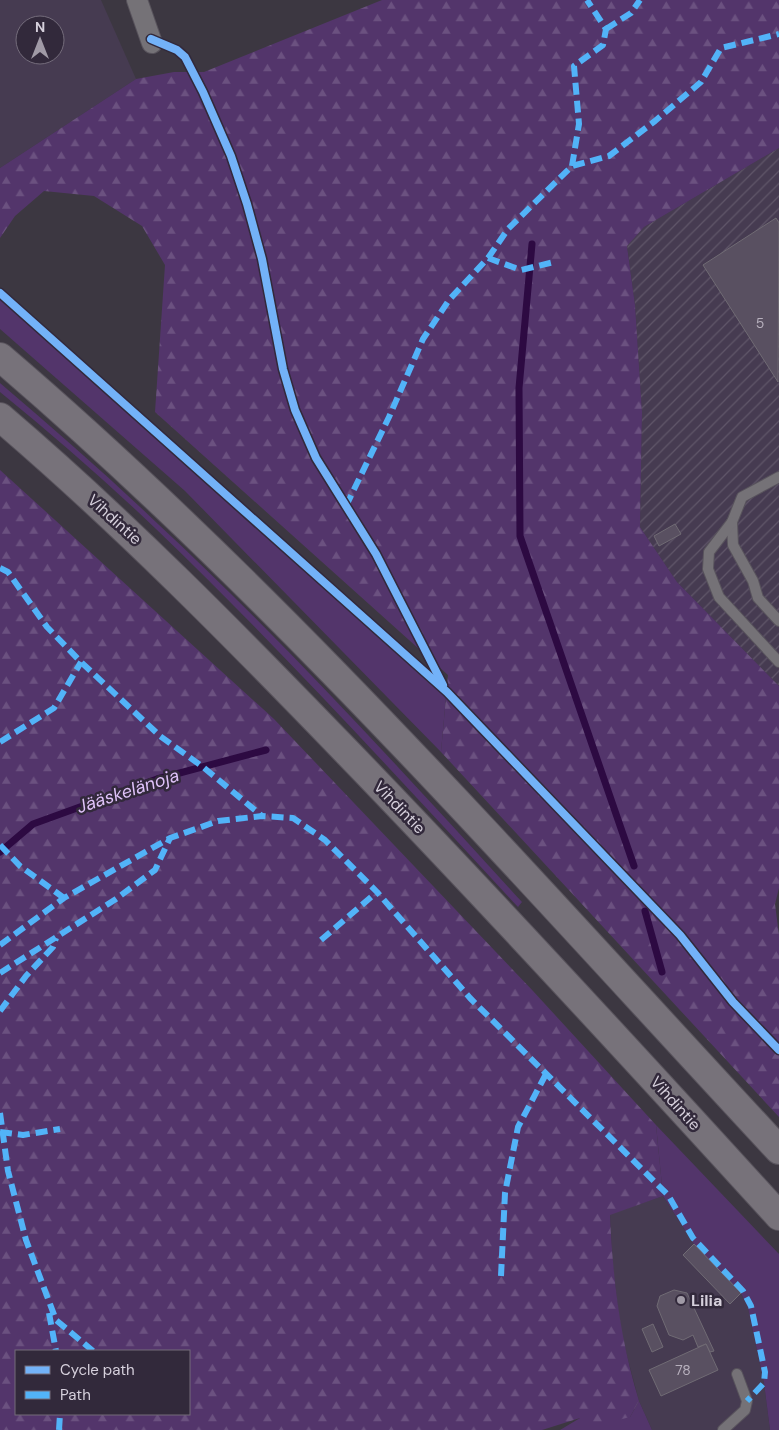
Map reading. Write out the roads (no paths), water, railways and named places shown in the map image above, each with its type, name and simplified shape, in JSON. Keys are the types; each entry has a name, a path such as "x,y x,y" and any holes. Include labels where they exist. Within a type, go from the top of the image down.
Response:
{"main road":[{"path":"0,357 70,417 280,619 462,807 779,1150"},
{"name":"Vihdintie","path":"0,418 144,546 250,651 431,839 636,1058 779,1216"}],"street":[{"path":"137,0 152,42"}],"lane":[{"path":"779,477 742,497 732,522 709,552 708,569 719,597 779,662"},
{"path":"732,522 733,545 753,582 758,598 779,621"},
{"path":"723,1430 745,1410 747,1401 737,1374"}],"waterway":[{"path":"532,244 519,388 520,536 634,866"},
{"name":"Jääskelänoja","path":"0,852 33,824 157,779 266,750"},
{"path":"645,911 662,972"}],"place":[{"name":"Lilia","path":"681,1300"}]}
